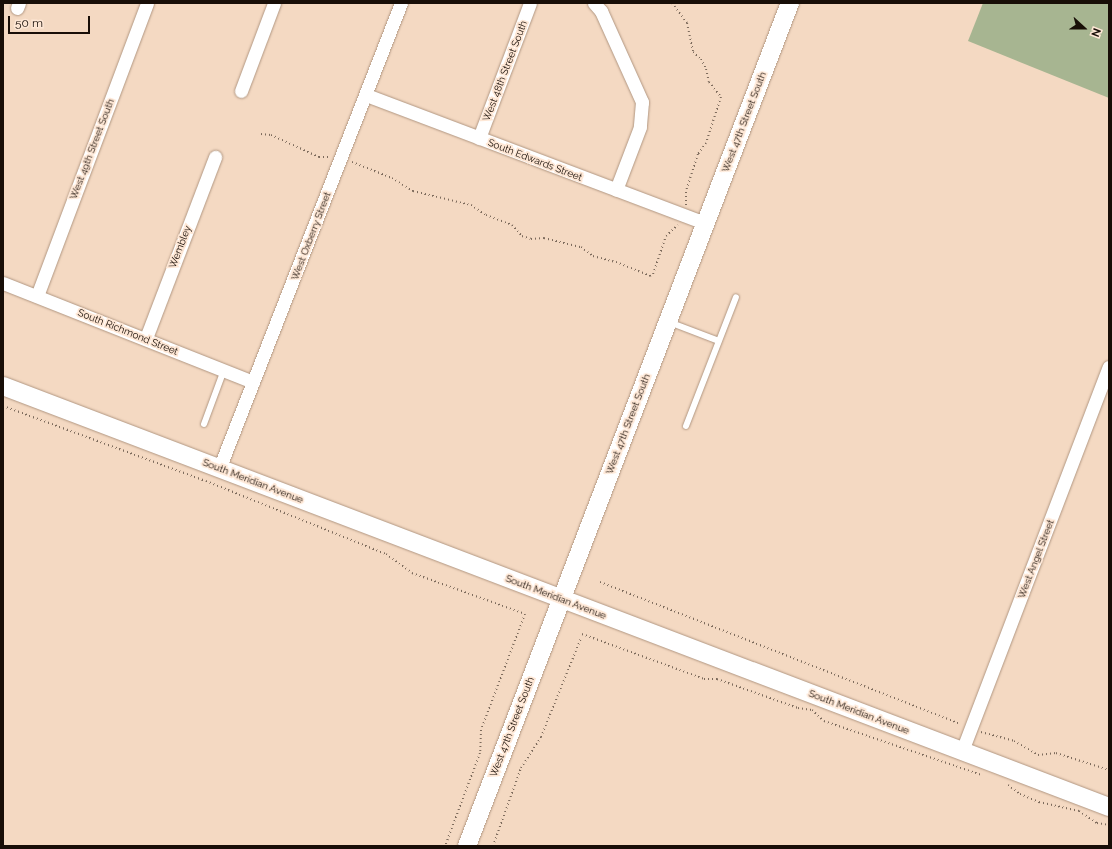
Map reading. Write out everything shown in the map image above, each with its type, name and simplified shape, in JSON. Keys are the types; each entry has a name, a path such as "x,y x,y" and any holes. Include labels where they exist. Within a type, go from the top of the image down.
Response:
{"main road":[{"name":"West 47th Street South","path":"467,846 704,223 790,3"},
{"name":"South Meridian Avenue","path":"3,386 1109,807"}],"street":[{"name":"West 49th Street South","path":"37,296 147,3"},
{"path":"241,91 274,3"},
{"name":"West Oxberry Street","path":"219,469 401,3"},
{"name":"West 48th Street South","path":"479,138 530,3"},
{"path":"594,3 611,33 638,90 642,115 640,127 616,190"},
{"name":"South Edwards Street","path":"366,95 704,223"},
{"name":"Wembley","path":"146,338 215,157"},
{"name":"South Richmond Street","path":"3,283 146,338 253,382"},
{"name":"West Angel Street","path":"962,751 1109,367"}],"lane":[{"path":"686,426 736,297"},
{"path":"667,322 719,341"},
{"path":"204,424 224,370"}],"path":[{"path":"3,406 206,481 386,554 412,573 525,614 481,730 480,753 445,846"},
{"path":"600,582 971,728 1014,741 1038,755 1056,753 1109,770"},
{"path":"582,634 704,679 717,679 798,708 812,710 824,721 988,777"},
{"path":"493,846 521,768 541,737 581,638"},
{"path":"1002,783 1020,794 1039,802 1079,811 1097,823 1109,824"}],"green space":[{"path":"983,3 1109,3 1109,98 968,41"}]}
